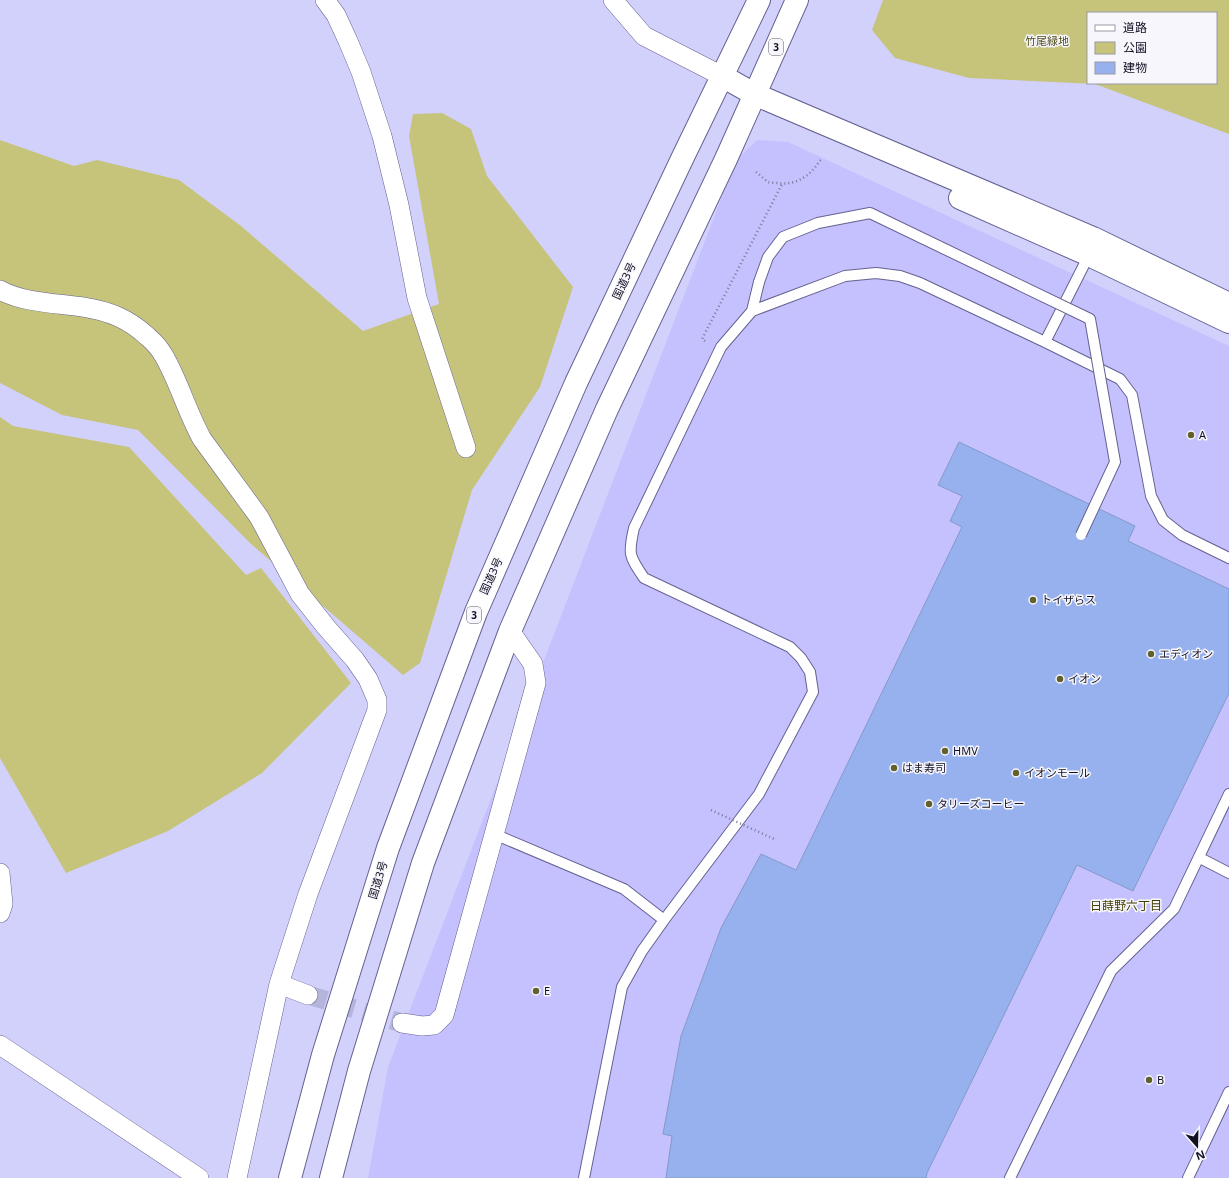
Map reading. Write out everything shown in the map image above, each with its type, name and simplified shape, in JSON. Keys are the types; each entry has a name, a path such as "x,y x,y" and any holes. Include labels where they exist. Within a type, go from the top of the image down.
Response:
{"main road":[{"name":"国道3号","path":"290,1178 322,1056 388,848 476,612 576,383 759,0"},
{"name":"3","path":"330,1178 359,1071 423,863 510,631 607,410 726,159 797,0"},
{"path":"722,76 754,94 1093,238 1229,304"},
{"path":"754,94 791,123 1089,255 1229,322"},
{"path":"338,1145 341,1178"}],"street":[{"path":"325,0 336,15 351,48 361,72 382,136 399,206 417,298 466,448"},
{"path":"613,0 644,36 722,76"},
{"path":"0,290 19,297 99,309 122,318 138,328 152,341 163,354 199,434 219,464 259,517 300,594 355,660 368,679 377,700 377,710 308,894 279,984 237,1178"},
{"path":"402,1023 422,1026 434,1025 444,1015 536,683 533,664 510,631"},
{"path":"0,873 3,904 0,913"},
{"path":"279,984 308,995"},
{"path":"0,1045 199,1178"}],"lane":[{"path":"584,1178 622,987 642,951 664,920 759,794 813,692 810,672 801,658 790,647 644,578 633,562 630,548 634,528 721,348 752,311 758,282 768,257 783,237 818,223 870,213 1090,319 1115,462 1081,535"},
{"path":"1045,342 1089,255"},
{"path":"752,311 845,276 876,273 900,276 920,283 1120,379 1132,395 1152,496 1163,520 1182,535 1229,558"},
{"path":"1010,1178 1111,971 1174,910 1200,858 1229,794"},
{"path":"494,834 624,889 664,920"},
{"path":"1200,858 1229,873"},
{"path":"1188,1178 1229,1092"}],"path":[{"path":"756,172 769,183 794,183 807,177 821,159"},
{"path":"721,348 702,339 782,184"},
{"path":"712,810 774,839"}],"shaded area":[{"path":"757,140 788,142 1229,346 1229,1178 368,1178 388,1067 736,160"}],"green space":[{"name":"竹尾緑地","path":"883,0 1229,0 1229,134 1095,84 1217,84 1217,12 1087,12 1087,84 969,78 895,58 872,30"},
{"path":"442,113 471,129 487,176 573,287 540,387 472,490 420,663 403,675 251,544 138,430 62,415 0,383 0,140 74,166 97,160 179,180 241,226 363,331 439,304 409,136 413,114"},
{"path":"0,417 13,426 129,447 246,575 261,568 351,683 262,773 168,831 66,873 0,758"}],"building":[{"name":"イオンモール","path":"959,442 1135,526 1128,541 1229,589 1229,693 1133,891 1077,865 927,1173 926,1178 666,1178 672,1136 663,1134 681,1036 721,928 761,854 796,870 962,527 950,521 962,496 938,485"}],"tunnel":[{"path":"308,995 402,1023"}],"place":[{"name":"A","path":"1191,435"},
{"name":"トイザらス","path":"1033,600"},
{"name":"エディオン","path":"1151,654"},
{"name":"イオン","path":"1060,679"},
{"name":"HMV","path":"945,751"},
{"name":"はま寿司","path":"894,768"},
{"name":"イオンモール","path":"1016,773"},
{"name":"タリーズコーヒー","path":"929,804"},
{"name":"E","path":"536,991"},
{"name":"B","path":"1149,1080"}],"district":[{"name":"日蒔野六丁目","path":"1126,906"}]}
